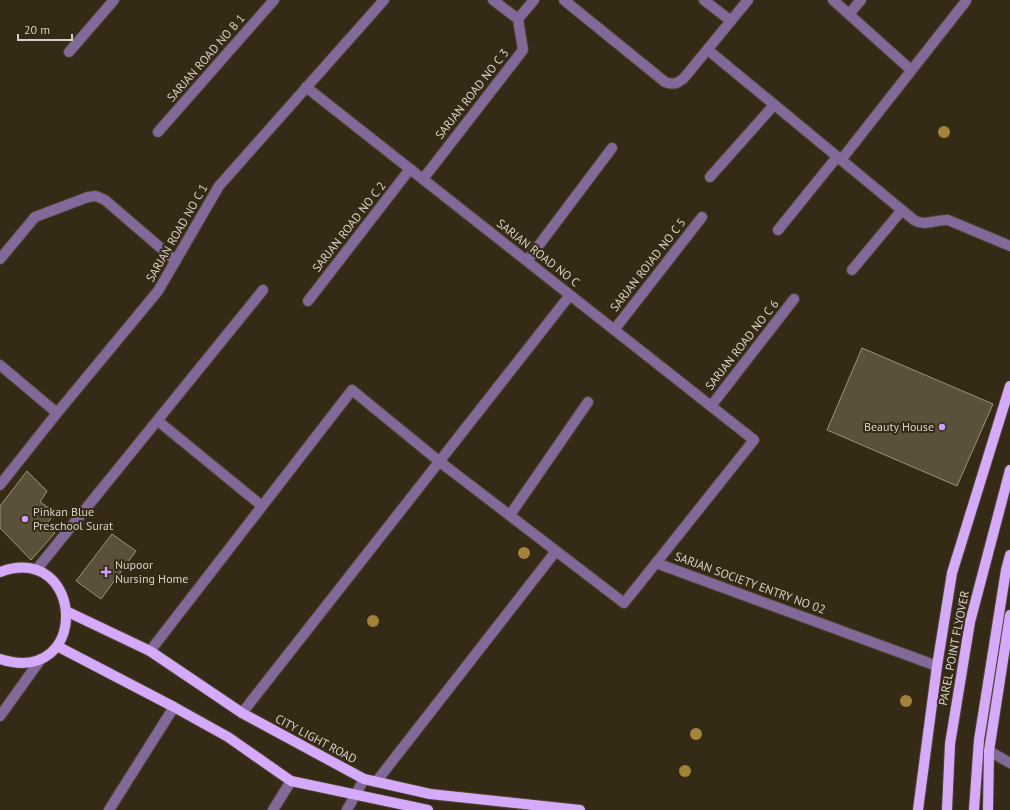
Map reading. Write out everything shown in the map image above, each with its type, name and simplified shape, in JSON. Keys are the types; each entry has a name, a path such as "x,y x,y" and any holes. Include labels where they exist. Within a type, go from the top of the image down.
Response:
{"main road":[{"path":"918,810 937,666 952,573 1010,386"},
{"name":"PAREL POINT FLYOVER","path":"947,810 950,744 970,622 1010,470"},
{"path":"974,810 979,740 1006,570 1010,555"},
{"path":"0,572 9,569 23,568 36,570 48,577 58,586 65,598 68,612 65,630 57,646 40,659 27,663 12,663 0,660"},
{"name":"CITY LIGHT ROAD","path":"68,612 150,651 242,713 364,780 430,794 580,810"},
{"path":"988,810 989,751 1010,615"},
{"path":"57,646 228,737 291,781 356,796 428,810"}],"street":[{"path":"69,52 114,0"},
{"name":"SARJAN ROAD NO B 1","path":"158,132 274,0"},
{"name":"SARJAN ROAD NO C 1","path":"0,485 57,413 158,291 219,186 384,0"},
{"path":"493,0 518,19 534,0"},
{"path":"564,0 664,82 672,84 679,83 708,50 748,0"},
{"path":"704,0 731,21"},
{"path":"833,0 911,70"},
{"path":"849,14 861,0"},
{"path":"778,230 839,158 966,1"},
{"name":"SARJAN ROAD NO C 3","path":"423,179 523,50 518,19"},
{"path":"708,50 902,210 920,223 948,220 1010,246"},
{"name":"SARJAN ROAD NO C","path":"306,87 754,440"},
{"path":"710,177 774,105"},
{"path":"527,261 612,148"},
{"name":"SARJAN ROAD NO C 2","path":"308,300 410,169"},
{"path":"0,259 36,217 88,197 96,196 105,200 176,261"},
{"path":"852,270 902,210"},
{"name":"SARJAN ROIAD NO C 5","path":"614,330 702,217"},
{"path":"36,570 263,290"},
{"path":"242,713 570,294"},
{"name":"SARJAN ROAD NO C 6","path":"711,406 794,299"},
{"path":"0,365 57,413"},
{"path":"150,651 352,390 440,462 624,603 656,563"},
{"path":"510,515 588,402"},
{"path":"158,421 262,506"},
{"name":"SARJAN SOCIETY ENTRY NO 02","path":"754,440 656,563 937,666"},
{"path":"376,782 556,551"},
{"path":"0,716 40,659"},
{"path":"109,810 174,707"},
{"path":"989,751 1010,763"},
{"path":"347,810 364,780"},
{"path":"273,810 291,781"}],"building":[{"path":"862,348 993,404 957,486 827,430"},
{"name":"Pinkan Blue Preschool Surat","path":"27,471 47,491 40,502 56,513 46,524 55,533 31,560 0,528 0,506"},
{"path":"112,534 136,551 101,599 76,581"}],"place":[{"name":"Beauty House","path":"942,427"},
{"name":"Pinkan Blue Preschool Surat","path":"25,519"},
{"name":"Nupoor Nursing Home","path":"106,572"}]}
